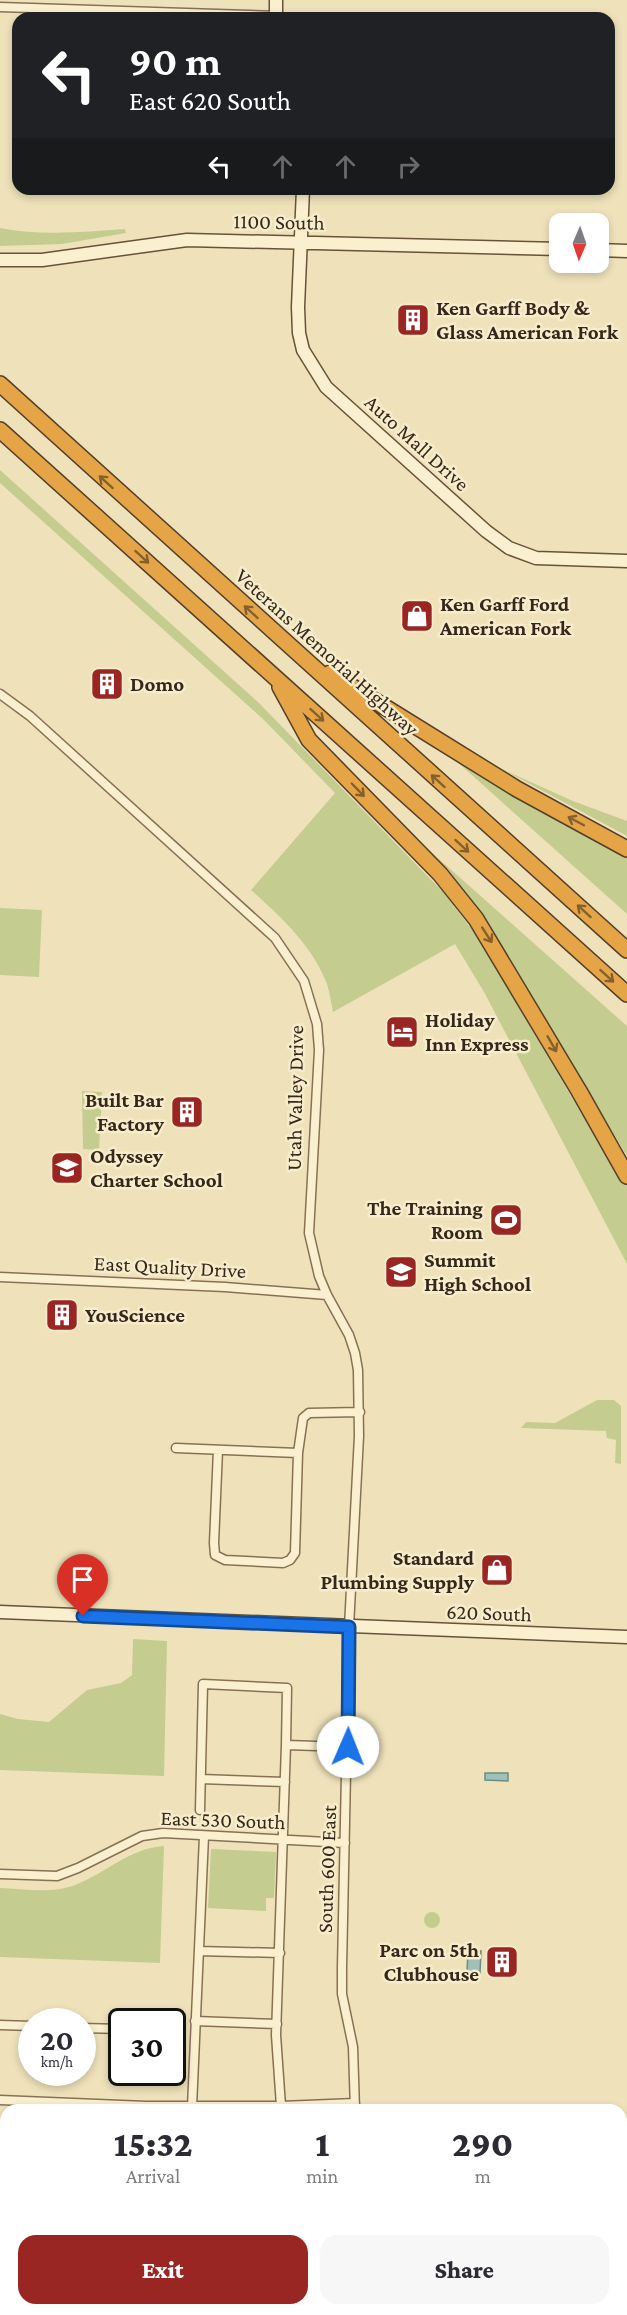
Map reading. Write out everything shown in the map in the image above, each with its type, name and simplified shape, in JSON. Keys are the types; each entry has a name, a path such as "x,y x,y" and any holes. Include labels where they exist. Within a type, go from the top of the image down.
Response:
{"highway":[{"name":"Veterans Memorial Highway","path":"0,384 627,950"},
{"path":"0,430 627,994"},
{"path":"295,651 473,763 627,849"},
{"path":"274,676 309,740 440,874 476,919 611,1145 627,1176"},
{"path":"611,1145 627,1164"}],"street":[{"path":"0,7 138,12"},
{"name":"Auto Mall Drive","path":"303,195 299,333 303,350 326,387 486,531 509,548 536,558 627,561"},
{"name":"1100 South","path":"0,260 42,260 187,240 549,249"},
{"path":"609,250 627,251"},
{"name":"Utah Valley Drive","path":"0,694 30,716 259,922 283,946 304,981 314,1008 319,1050 309,1233 315,1263 327,1295 342,1320 356,1353 360,1412 349,1627"},
{"name":"East Quality Drive","path":"0,1277 225,1287 327,1295"},
{"path":"218,1450 215,1555 225,1560 283,1563 294,1557 300,1424 306,1415 313,1413 360,1412"},
{"path":"176,1448 298,1453"},
{"name":"620 South","path":"0,1612 627,1637"},
{"name":"South 600 East","path":"349,1627 342,1994 353,2047 355,2104"},
{"path":"200,1810 204,1684 287,1688 277,2024 281,2104"},
{"path":"286,1745 348,1747"},
{"path":"201,1779 285,1782"},
{"name":"East 530 South","path":"0,1875 57,1876 142,1836 163,1833 345,1843"},
{"path":"192,2104 204,1836"},
{"path":"199,1952 280,1953"},
{"path":"195,2021 277,2024"},
{"path":"0,2025 18,2026"},
{"path":"0,2100 70,2104"}],"green space":[{"path":"0,228 47,233 125,229 126,233 62,244 0,246"},
{"path":"0,470 258,702 443,892 474,932 597,1140 627,1184 627,1264 484,992 455,944 333,1012 327,984 313,957 284,921 251,890 335,793 264,720 0,483"},
{"path":"454,759 516,797 627,855 627,914"},
{"path":"504,770 573,801 627,821 627,836"},
{"path":"404,828 627,1026 627,1156 478,909"},
{"path":"0,908 42,910 39,977 0,975"},
{"path":"82,1091 102,1092 99,1150 83,1149"},
{"path":"597,1400 614,1400 621,1406 621,1464 615,1463 616,1440 607,1438 606,1431 521,1428 526,1422 555,1423"},
{"path":"133,1639 167,1641 164,1776 0,1770 0,1714 18,1719 49,1722 87,1690 121,1683 132,1675"},
{"path":"164,1846 160,1963 0,1957 0,1888 38,1890 66,1888 140,1851"},
{"path":"211,1849 276,1852 274,1898 266,1898 266,1911 208,1908"},
{"path":"429,1912 435,1912 440,1920 438,1926 429,1928 424,1923 424,1917"}],"water":[{"path":"485,1773 508,1773 508,1781 485,1780"},
{"path":"468,1950 481,1951 480,1973 467,1972"}],"place":[{"name":"Ken Garff Body & Glass American Fork","path":"413,320"},
{"name":"Ken Garff Ford American Fork","path":"417,616"},
{"name":"Domo","path":"107,684"},
{"name":"Holiday Inn Express","path":"402,1032"},
{"name":"Built Bar Factory","path":"187,1112"},
{"name":"Odyssey Charter School","path":"67,1168"},
{"name":"The Training Room","path":"506,1220"},
{"name":"Summit High School","path":"401,1272"},
{"name":"YouScience","path":"62,1315"},
{"name":"Standard Plumbing Supply","path":"497,1570"},
{"name":"Parc on 5th Clubhouse","path":"502,1962"}],"route":[{"path":"83,1616 349,1627 348,1747"}]}
